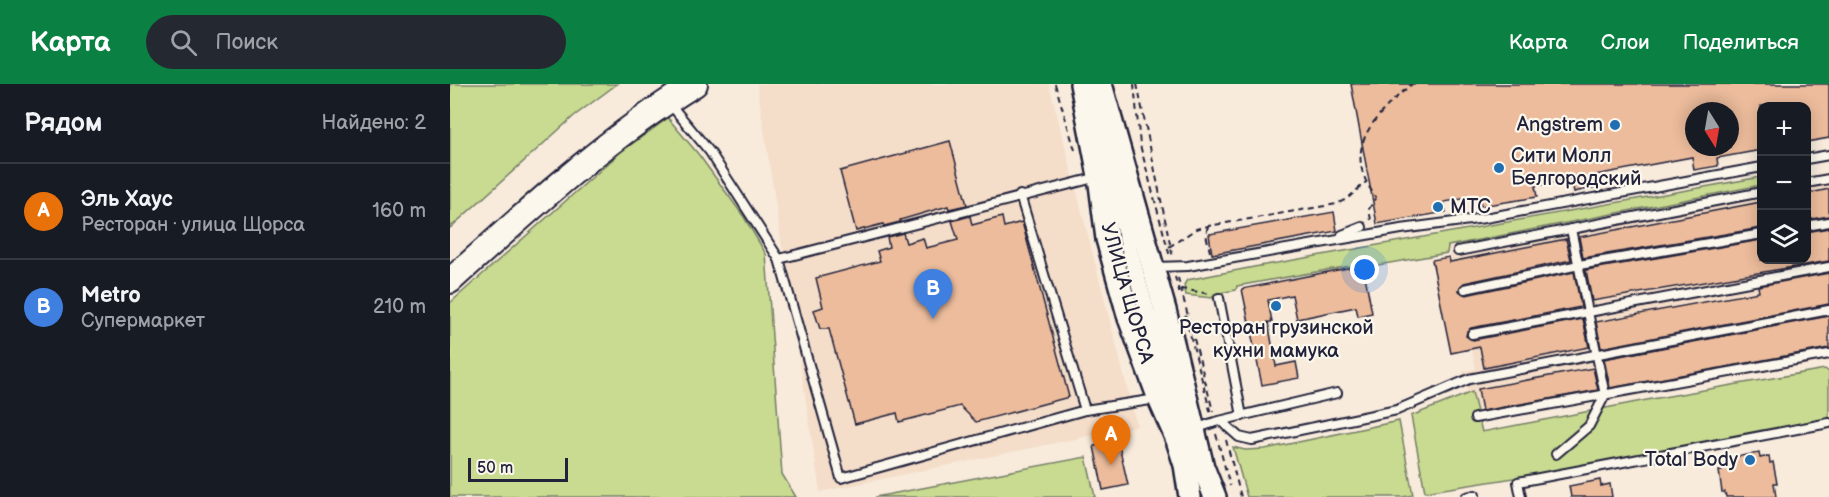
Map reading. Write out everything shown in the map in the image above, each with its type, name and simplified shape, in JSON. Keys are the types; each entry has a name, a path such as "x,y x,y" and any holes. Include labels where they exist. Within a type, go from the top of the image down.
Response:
{"main road":[{"path":"450,281 612,140 694,84"},
{"name":"УЛИЦА ЩОРСА","path":"1083,84 1100,176 1107,238 1129,318 1177,440 1185,465 1190,497"},
{"name":"УЛИЦА ЩОРСА","path":"1100,84 1163,267 1209,424 1203,467 1222,492"}],"street":[{"name":"УЛИЦА ЩОРСА","path":"1083,84 1100,122 1125,235 1144,303 1186,433 1203,497"},
{"name":"УЛИЦА ЩОРСА","path":"1100,84 1100,122"}],"lane":[{"path":"667,101 710,152 779,259 841,478 1084,410 1159,399"},
{"path":"1811,158 1829,155"},
{"path":"1163,267 1188,266 1401,229 1485,219 1757,168"},
{"path":"779,259 1100,176"},
{"path":"1811,182 1829,179"},
{"path":"1458,251 1757,193"},
{"path":"1020,195 1084,410"},
{"path":"1811,225 1829,222"},
{"path":"1211,258 1344,235 1362,227"},
{"path":"1556,454 1589,426 1605,395 1571,229"},
{"path":"1465,289 1579,265 1757,235"},
{"path":"1472,334 1829,267"},
{"path":"1219,298 1242,416"},
{"path":"1209,424 1252,440 1397,410 1469,379 1829,310"},
{"path":"1475,418 1829,354"},
{"path":"1209,424 1337,393"},
{"path":"1521,497 1518,482 1829,423"},
{"path":"1467,497 1475,497"}],"path":[{"path":"1134,84 1140,145 1163,267 1209,424 1222,492"},
{"path":"1362,227 1372,225 1369,209 1376,197 1366,182 1361,165 1361,151 1368,128 1381,112 1412,84"},
{"path":"1361,165 1366,164"},
{"path":"1169,247 1196,229 1337,204 1348,198 1366,182"},
{"path":"1208,226 1206,234 1211,258"},
{"path":"1181,289 1210,294"},
{"path":"1224,431 1241,497"}],"shaded area":[{"path":"757,84 1049,84 1137,426 820,492"},
{"path":"1829,174 1829,361 1473,423 1463,371 1476,369 1449,248 1757,188 1757,264 1811,264 1811,178"}],"green space":[{"path":"450,84 617,84 574,116 450,228"},
{"path":"668,118 699,155 744,217 766,254 782,474 796,497 450,497 450,303 621,152"},
{"path":"1757,178 1757,186 1448,246 1447,253 1367,267 1366,263 1237,286 1236,290 1214,294 1212,298 1186,295 1184,285 1187,280"},
{"path":"1825,369 1829,372 1829,419 1546,473 1425,492 1411,416 1472,392 1482,432"},
{"path":"1399,421 1413,495 1403,497 1247,497 1233,447 1245,450 1265,449"},
{"path":"1086,457 1095,497 875,497"}],"building":[{"name":"Сити Молл Белгородский","path":"1351,84 1829,84 1829,138 1811,141 1811,102 1757,102 1757,151 1739,154 1739,102 1685,102 1685,156 1728,156 1717,158 1718,166 1694,170 1692,157 1595,175 1597,187 1574,192 1571,179 1535,186 1537,197 1481,206 1479,196 1444,202 1446,212 1377,224"},
{"path":"950,141 967,205 949,209 948,206 900,220 900,222 856,231 840,171"},
{"path":"1829,189 1829,216 1811,219 1811,193"},
{"path":"1757,203 1757,229 1583,258 1579,237"},
{"path":"1334,212 1337,231 1212,254 1209,234"},
{"path":"970,216 972,225 1002,217 1004,227 1022,222 1069,397 976,422 960,406 899,422 897,413 855,424 829,329 820,329 814,310 823,307 816,278 880,261 877,251 889,247 887,237 903,233 906,243 923,238 926,248 958,240 952,221"},
{"path":"1829,228 1829,261 1592,301 1586,270 1757,241 1757,264 1811,264 1811,231"},
{"path":"1566,239 1571,260 1464,283 1459,291 1466,295 1574,272 1581,307 1471,328 1467,331 1466,336 1473,340 1583,319 1589,347 1484,368 1480,347 1451,353 1432,260 1449,257 1450,262"},
{"path":"1363,265 1372,313 1358,316 1356,307 1297,319 1292,295 1268,300 1272,322 1268,322 1276,366 1296,362 1299,378 1262,385 1242,289"},
{"path":"1829,273 1829,304 1601,348 1596,322 1759,292 1758,286"},
{"path":"1829,316 1829,348 1610,388 1604,359"},
{"path":"1593,368 1598,390 1482,411 1478,389"},
{"path":"1118,441 1128,485 1103,490 1094,446"},
{"path":"1759,453 1760,458 1769,456 1770,463 1773,462 1777,483 1774,483 1776,497 1726,497 1725,492 1722,492 1719,471 1722,471 1721,465 1729,463 1728,458"},
{"path":"1600,480 1601,486 1610,484 1612,497 1571,497 1569,486"}],"place":[{"name":"Angstrem","path":"1615,125"},
{"name":"Сити Молл Белгородский","path":"1499,168"},
{"name":"МТС","path":"1438,207"},
{"name":"Ресторан грузинской кухни мамука","path":"1276,306"},
{"name":"Metro","path":"933,319"},
{"name":"Total Body","path":"1750,460"},
{"name":"Эль Хаус","path":"1111,465"}]}
